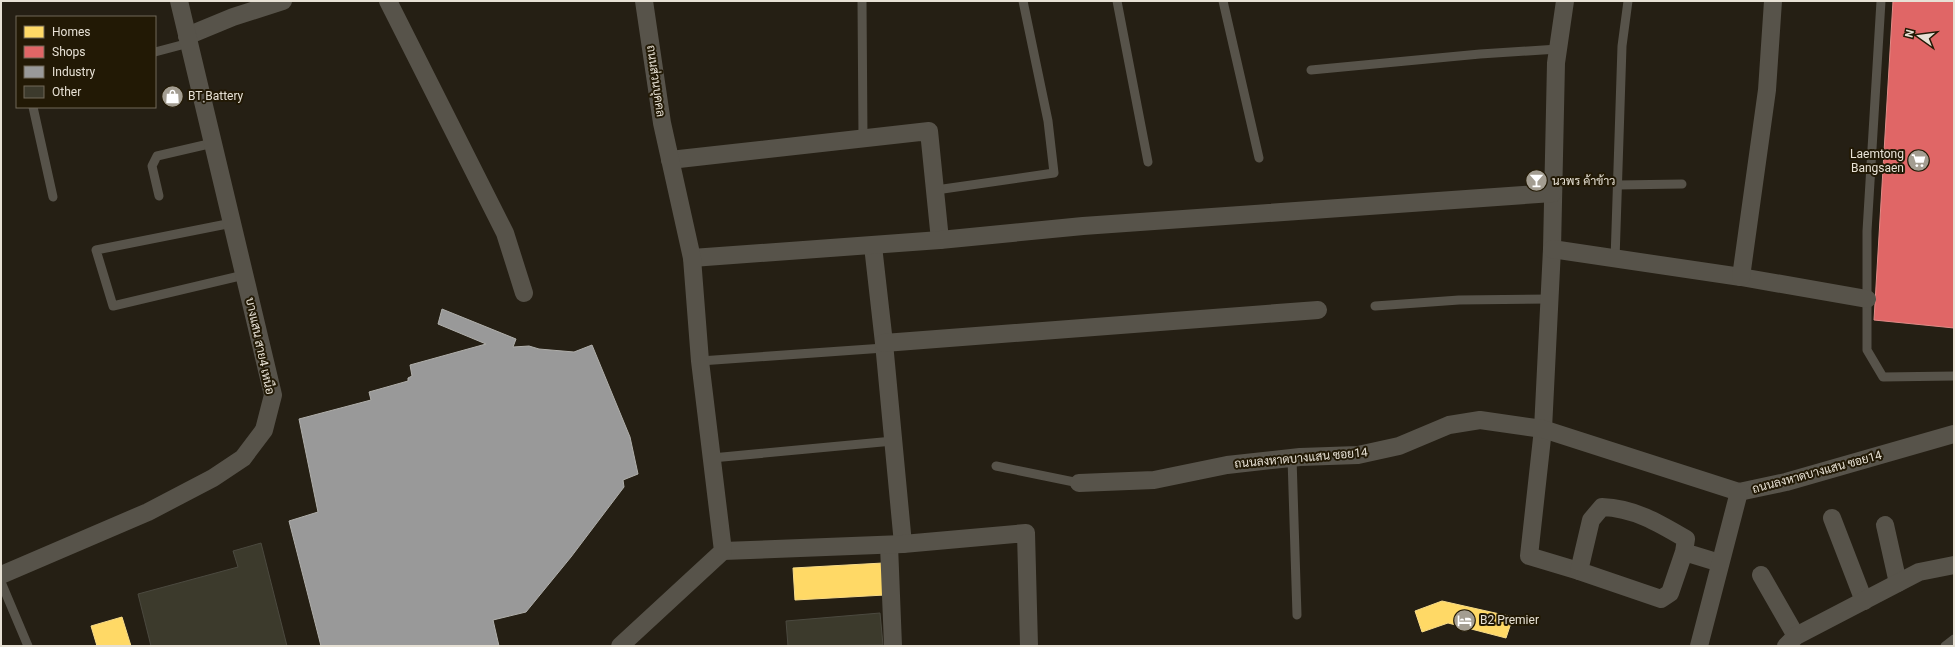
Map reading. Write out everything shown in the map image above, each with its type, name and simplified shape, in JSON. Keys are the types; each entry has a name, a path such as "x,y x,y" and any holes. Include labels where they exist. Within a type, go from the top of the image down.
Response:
{"street":[{"name":"บางแสน สาย4 เหนือ","path":"1,575 148,512 213,478 243,458 264,430 273,395 179,1"},
{"path":"188,40 233,17 283,1"},
{"path":"388,1 505,233 524,293"},
{"name":"ถนนส่วนบุคคล","path":"644,1 662,123 692,258 700,361 722,551"},
{"path":"1565,1 1556,63 1552,249 1543,429 1529,556 1579,571 1661,599 1670,593 1684,552 1686,539 1657,522 1620,507 1602,507 1591,520 1579,571"},
{"path":"1741,277 1767,90 1774,1"},
{"path":"670,160 929,131 940,240"},
{"path":"692,258 873,246 1083,226 1553,193"},
{"path":"873,246 893,441 896,545 893,646"},
{"path":"1552,249 1615,260 1741,277 1867,299"},
{"path":"884,346 1318,310"},
{"name":"ถนนลงหาดบางแสน ซอย14","path":"1079,483 1154,480 1227,465 1292,458 1358,456 1398,446 1449,425 1480,420 1543,429 1738,492 1786,482 1954,434"},
{"path":"1699,646 1738,492"},
{"path":"1832,518 1864,601"},
{"path":"1885,525 1898,583"},
{"path":"620,646 722,551 896,545 1026,533 1030,646"},
{"path":"1684,552 1720,563"},
{"path":"1761,575 1791,641 1919,572 1954,565"}],"lane":[{"path":"862,1 863,138"},
{"path":"936,190 1054,174 1048,121 1023,1"},
{"path":"1117,1 1148,162"},
{"path":"1223,1 1259,158"},
{"path":"1615,260 1622,46 1628,1"},
{"path":"1882,1 1867,231 1867,350 1883,376 1954,376"},
{"path":"156,52 188,40"},
{"path":"1311,70 1480,54 1558,49"},
{"path":"33,108 53,197"},
{"path":"159,196 152,166 157,156 213,143"},
{"path":"1618,185 1682,184"},
{"path":"232,223 96,250 113,306 244,275"},
{"path":"1375,306 1459,300 1550,299"},
{"path":"700,361 884,346"},
{"path":"712,458 893,441"},
{"path":"1292,458 1297,615"},
{"path":"996,466 1079,483"},
{"path":"1,582 28,646"},
{"path":"1945,646 1954,639"}],"building: Homes":[{"path":"883,563 885,595 795,600 793,568"},
{"name":"B2 Premier","path":"1442,601 1513,617 1506,638 1448,623 1422,632 1415,611"},
{"path":"122,617 131,646 97,646 91,626"}],"building: Shops":[{"name":"Laemtong Bangsaen","path":"1893,1 1954,1 1954,328 1874,320"}],"building: Industry":[{"path":"442,309 516,339 513,347 529,346 539,349 574,352 592,345 630,437 638,474 623,480 624,487 571,557 526,612 493,620 499,646 321,646 289,521 318,512 299,419 371,400 369,392 408,381 408,378 412,376 410,365 486,344 438,324"}],"building: Other":[{"path":"261,543 287,646 151,646 138,594 238,567 233,551"},
{"path":"880,613 883,645 788,646 786,621"}],"place":[{"name":"BT ฺBattery","path":"173,96"},
{"name":"Laemtong Bangsaen","path":"1919,161"},
{"name":"นวพร ค้าข้าว","path":"1536,181"},
{"name":"B2 Premier","path":"1465,620"}]}
